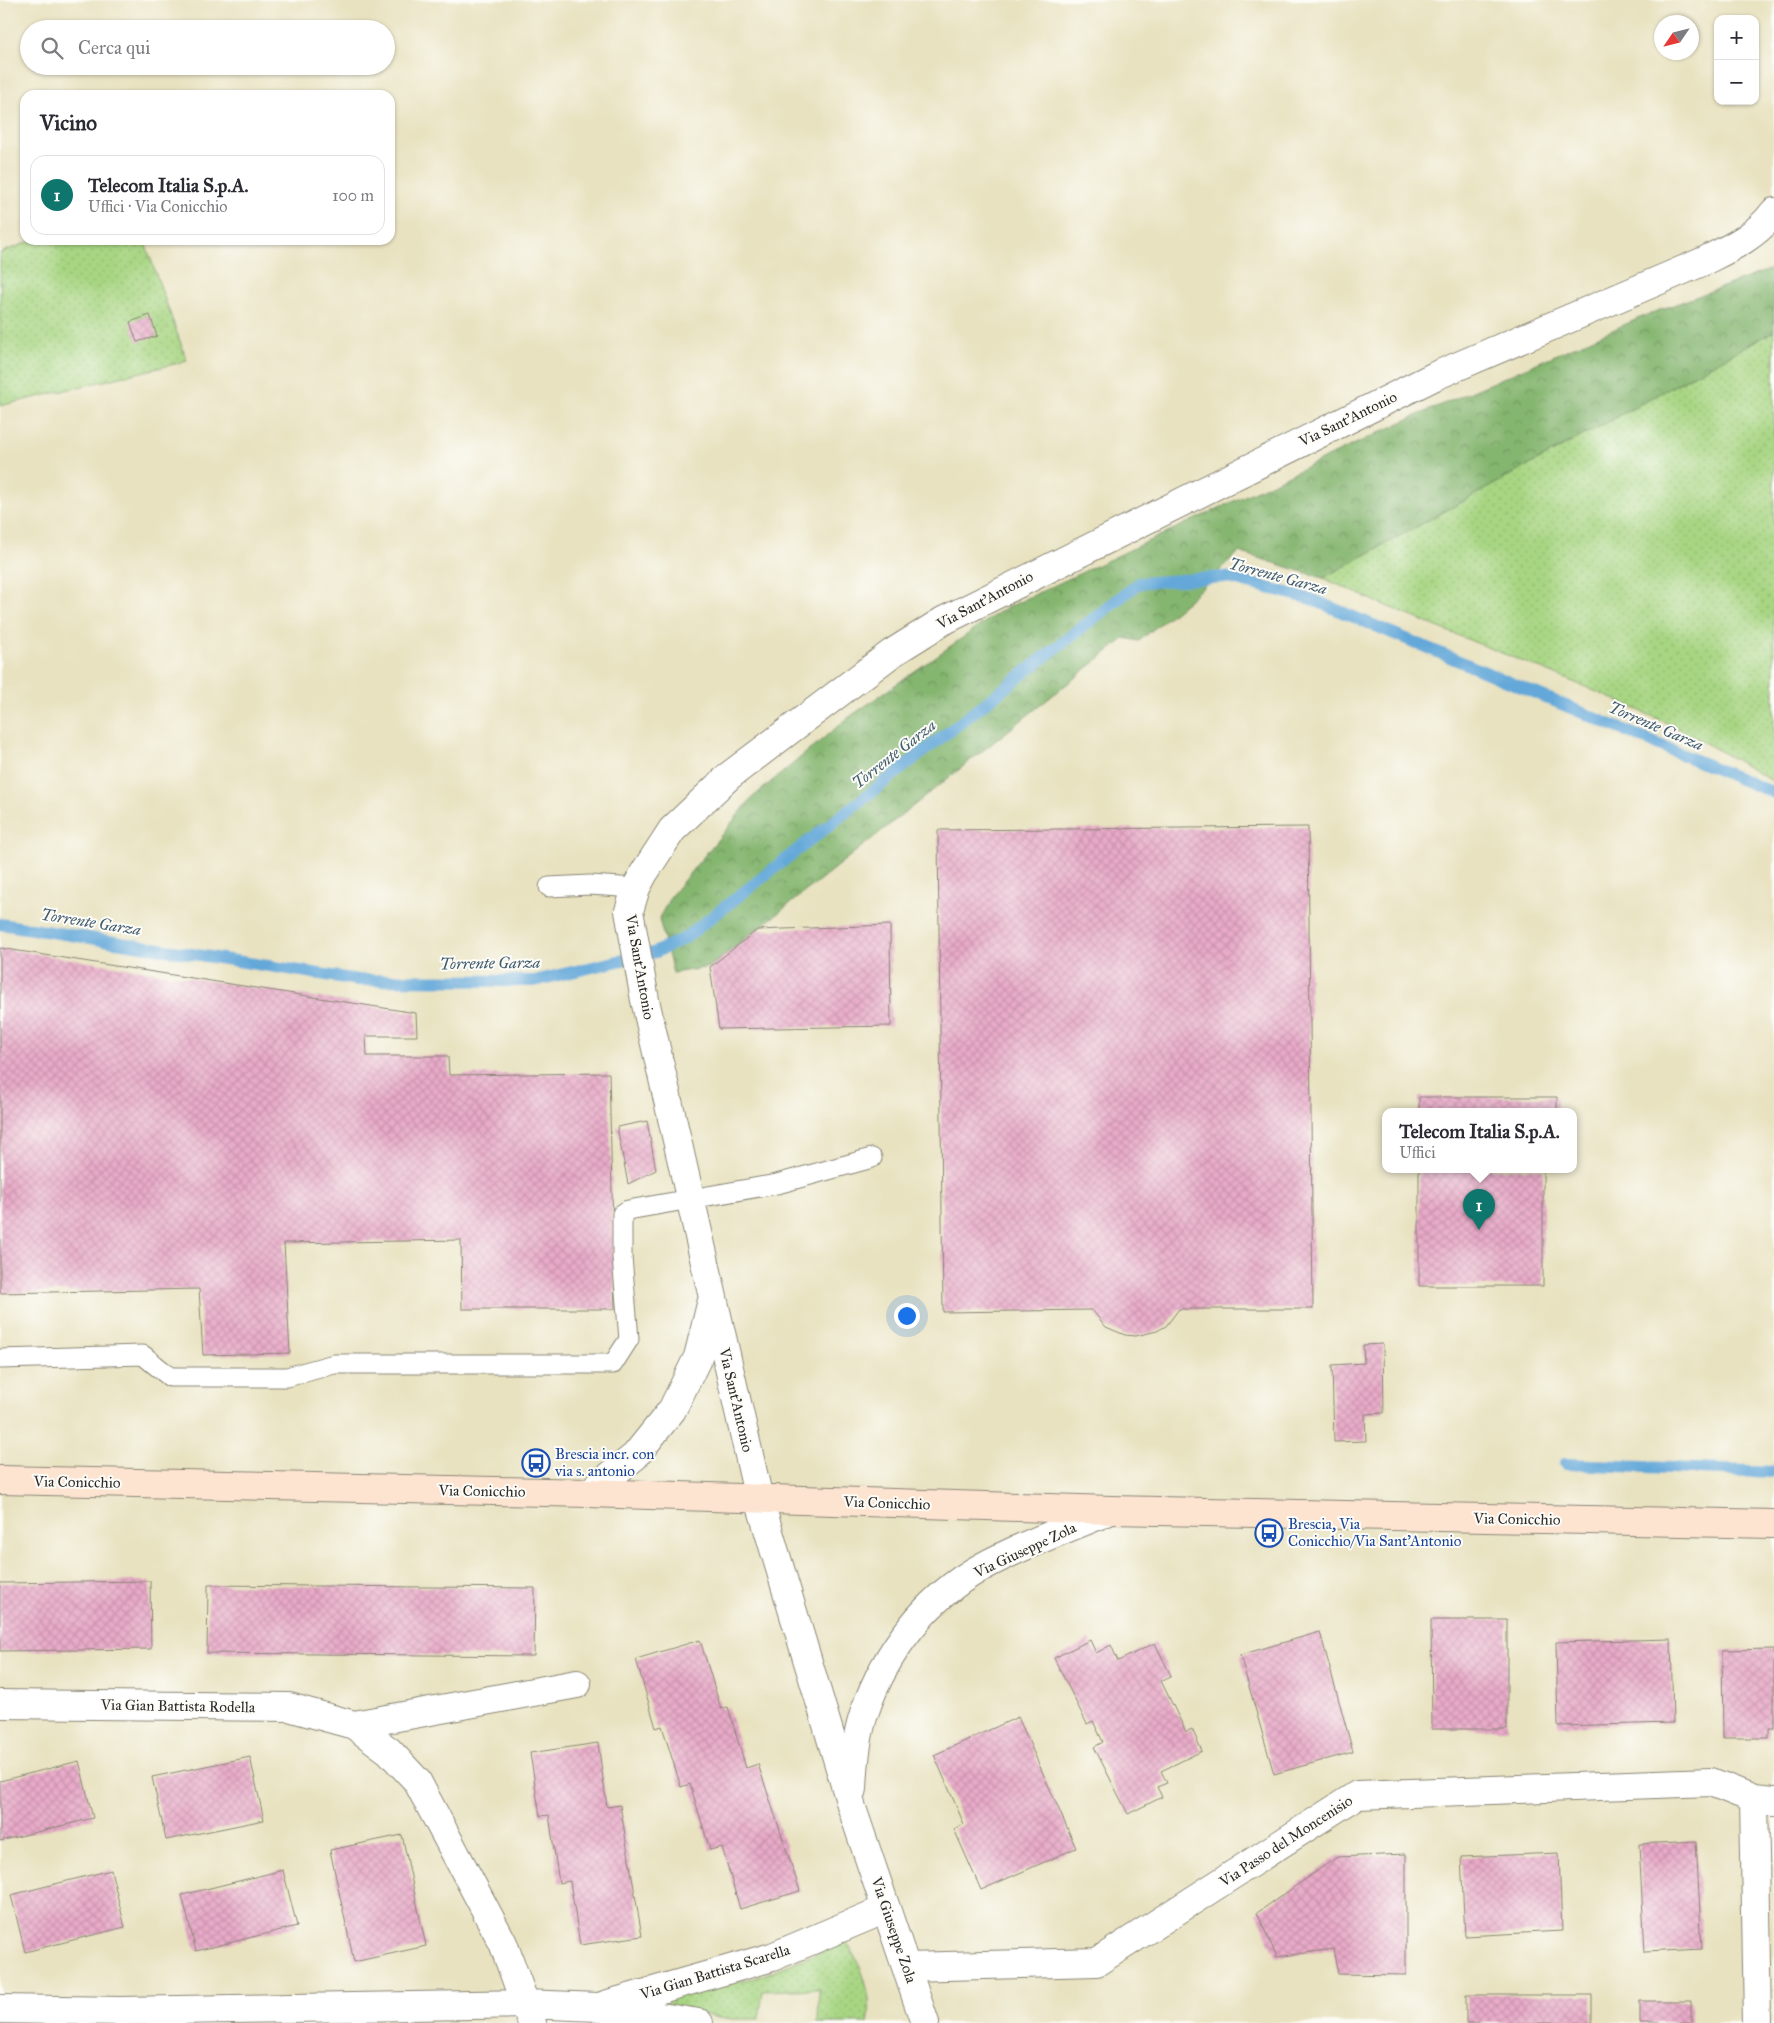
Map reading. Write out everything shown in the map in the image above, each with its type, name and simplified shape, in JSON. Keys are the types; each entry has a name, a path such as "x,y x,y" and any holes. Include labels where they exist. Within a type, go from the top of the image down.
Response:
{"main road":[{"name":"Via Conicchio","path":"0,1480 589,1493 1111,1510 1774,1524"}],"street":[{"name":"Via Sant'Antonio","path":"759,1499 645,1000 632,900 672,830 729,776 892,653 943,621 1436,376 1709,259 1738,244 1773,213"},
{"name":"Via Sant'Antonio","path":"589,1493 635,1456 672,1410 698,1357 712,1300"},
{"name":"Via Giuseppe Zola","path":"759,1499 852,1808 925,2023"},
{"name":"Via Giuseppe Zola","path":"852,1808 855,1758 864,1712 883,1668 910,1628 943,1594 982,1567 1111,1510"},
{"name":"Via Gian Battista Rodella","path":"354,1725 577,1684"},
{"name":"Via Gian Battista Rodella","path":"0,1704 289,1707 354,1725 388,1751 417,1781 503,1943 528,2014"},
{"name":"Via Passo del Moncenisio","path":"907,1967 1097,1962 1357,1795 1711,1782 1764,1800"},
{"path":"1758,2023 1766,1986 1764,1800"},
{"name":"Via Gian Battista Scarella","path":"0,2008 121,2011 528,2014 598,2007 772,1957 886,1909"},
{"name":"Via Gian Battista Scarella","path":"598,2007 698,2023"}],"lane":[{"path":"549,887 590,885 632,900"},
{"path":"0,1358 143,1355 170,1377 287,1377 334,1364 613,1364 629,1339 622,1257 622,1214 628,1210 778,1184 872,1158"}],"green space":[{"path":"21,245 146,245 187,361 0,406 0,253"},
{"path":"1774,268 1774,331 1323,578 1239,552 1190,599 1139,641 1125,638 710,967 673,973 659,919 670,897 753,797 848,718 1002,610 1402,422 1649,314"},
{"path":"1774,331 1774,782 1710,745 1628,705 1409,616 1323,578"},
{"path":"846,1941 857,1959 868,1991 868,2023 818,2023 819,1989 763,1991 759,2019 732,2019 665,2009 660,1999 671,1991 756,1978"}],"building":[{"path":"150,315 157,336 137,342 130,322"},
{"path":"1308,827 1313,1309 1179,1309 1166,1326 1157,1331 1136,1336 1125,1335 1106,1327 1092,1310 943,1312 938,830"},
{"path":"890,925 891,1026 719,1029 710,967 757,930"},
{"path":"0,948 416,1013 417,1036 366,1036 367,1056 448,1056 449,1075 609,1073 615,1309 462,1309 461,1240 284,1243 290,1353 203,1355 199,1289 0,1293"},
{"path":"1419,1097 1557,1097 1557,1108 1419,1108"},
{"path":"647,1121 656,1170 628,1184 617,1127"},
{"path":"1419,1173 1543,1173 1543,1286 1419,1286"},
{"path":"1383,1344 1384,1413 1365,1414 1366,1441 1334,1442 1332,1365 1364,1363 1363,1345"},
{"path":"150,1581 151,1649 0,1651 0,1583"},
{"path":"208,1585 535,1588 534,1656 207,1653"},
{"path":"1431,1620 1507,1620 1507,1729 1432,1729"},
{"path":"1320,1632 1353,1752 1274,1774 1240,1655"},
{"path":"1671,1639 1673,1723 1558,1726 1556,1642"},
{"path":"700,1640 721,1709 728,1707 746,1768 758,1764 800,1891 740,1909 722,1847 710,1850 690,1784 681,1787 662,1726 656,1728 636,1659"},
{"path":"1090,1640 1096,1653 1111,1645 1118,1661 1155,1643 1171,1676 1161,1681 1186,1732 1192,1729 1202,1751 1161,1771 1167,1783 1157,1787 1162,1797 1128,1814 1094,1747 1103,1742 1093,1721 1087,1724 1054,1658"},
{"path":"1774,1649 1774,1728 1769,1728 1769,1738 1723,1738 1722,1650"},
{"path":"1018,1717 1076,1848 981,1890 954,1829 964,1824 934,1755"},
{"path":"598,1743 607,1807 620,1805 642,1936 580,1945 570,1881 559,1883 549,1815 540,1816 530,1753"},
{"path":"250,1757 264,1820 166,1840 152,1777"},
{"path":"79,1761 93,1818 0,1841 0,1781"},
{"path":"402,1835 426,1946 354,1962 330,1850"},
{"path":"1696,1841 1702,1949 1645,1952 1639,1844"},
{"path":"1559,1853 1562,1931 1465,1936 1461,1857"},
{"path":"1406,1854 1406,1975 1338,1974 1333,1949 1277,1957 1257,1913 1337,1857"},
{"path":"111,1870 125,1927 25,1952 11,1895"},
{"path":"283,1870 297,1926 196,1951 182,1895"},
{"path":"1466,1995 1592,1995 1592,2023 1466,2023"},
{"path":"1640,2001 1691,2001 1691,2023 1640,2023"}],"waterway":[{"name":"Torrente Garza","path":"0,924 358,980 534,981 656,952 685,938 1139,583 1225,577 1311,599 1774,793"},
{"path":"1565,1464 1774,1472"}],"place":[{"name":"Telecom Italia S.p.A.","path":"1479,1230"},
{"name":"Brescia incr. con via s. antonio","path":"536,1463"},
{"name":"Brescia, Via Conicchio/Via Sant'Antonio","path":"1269,1533"}]}
